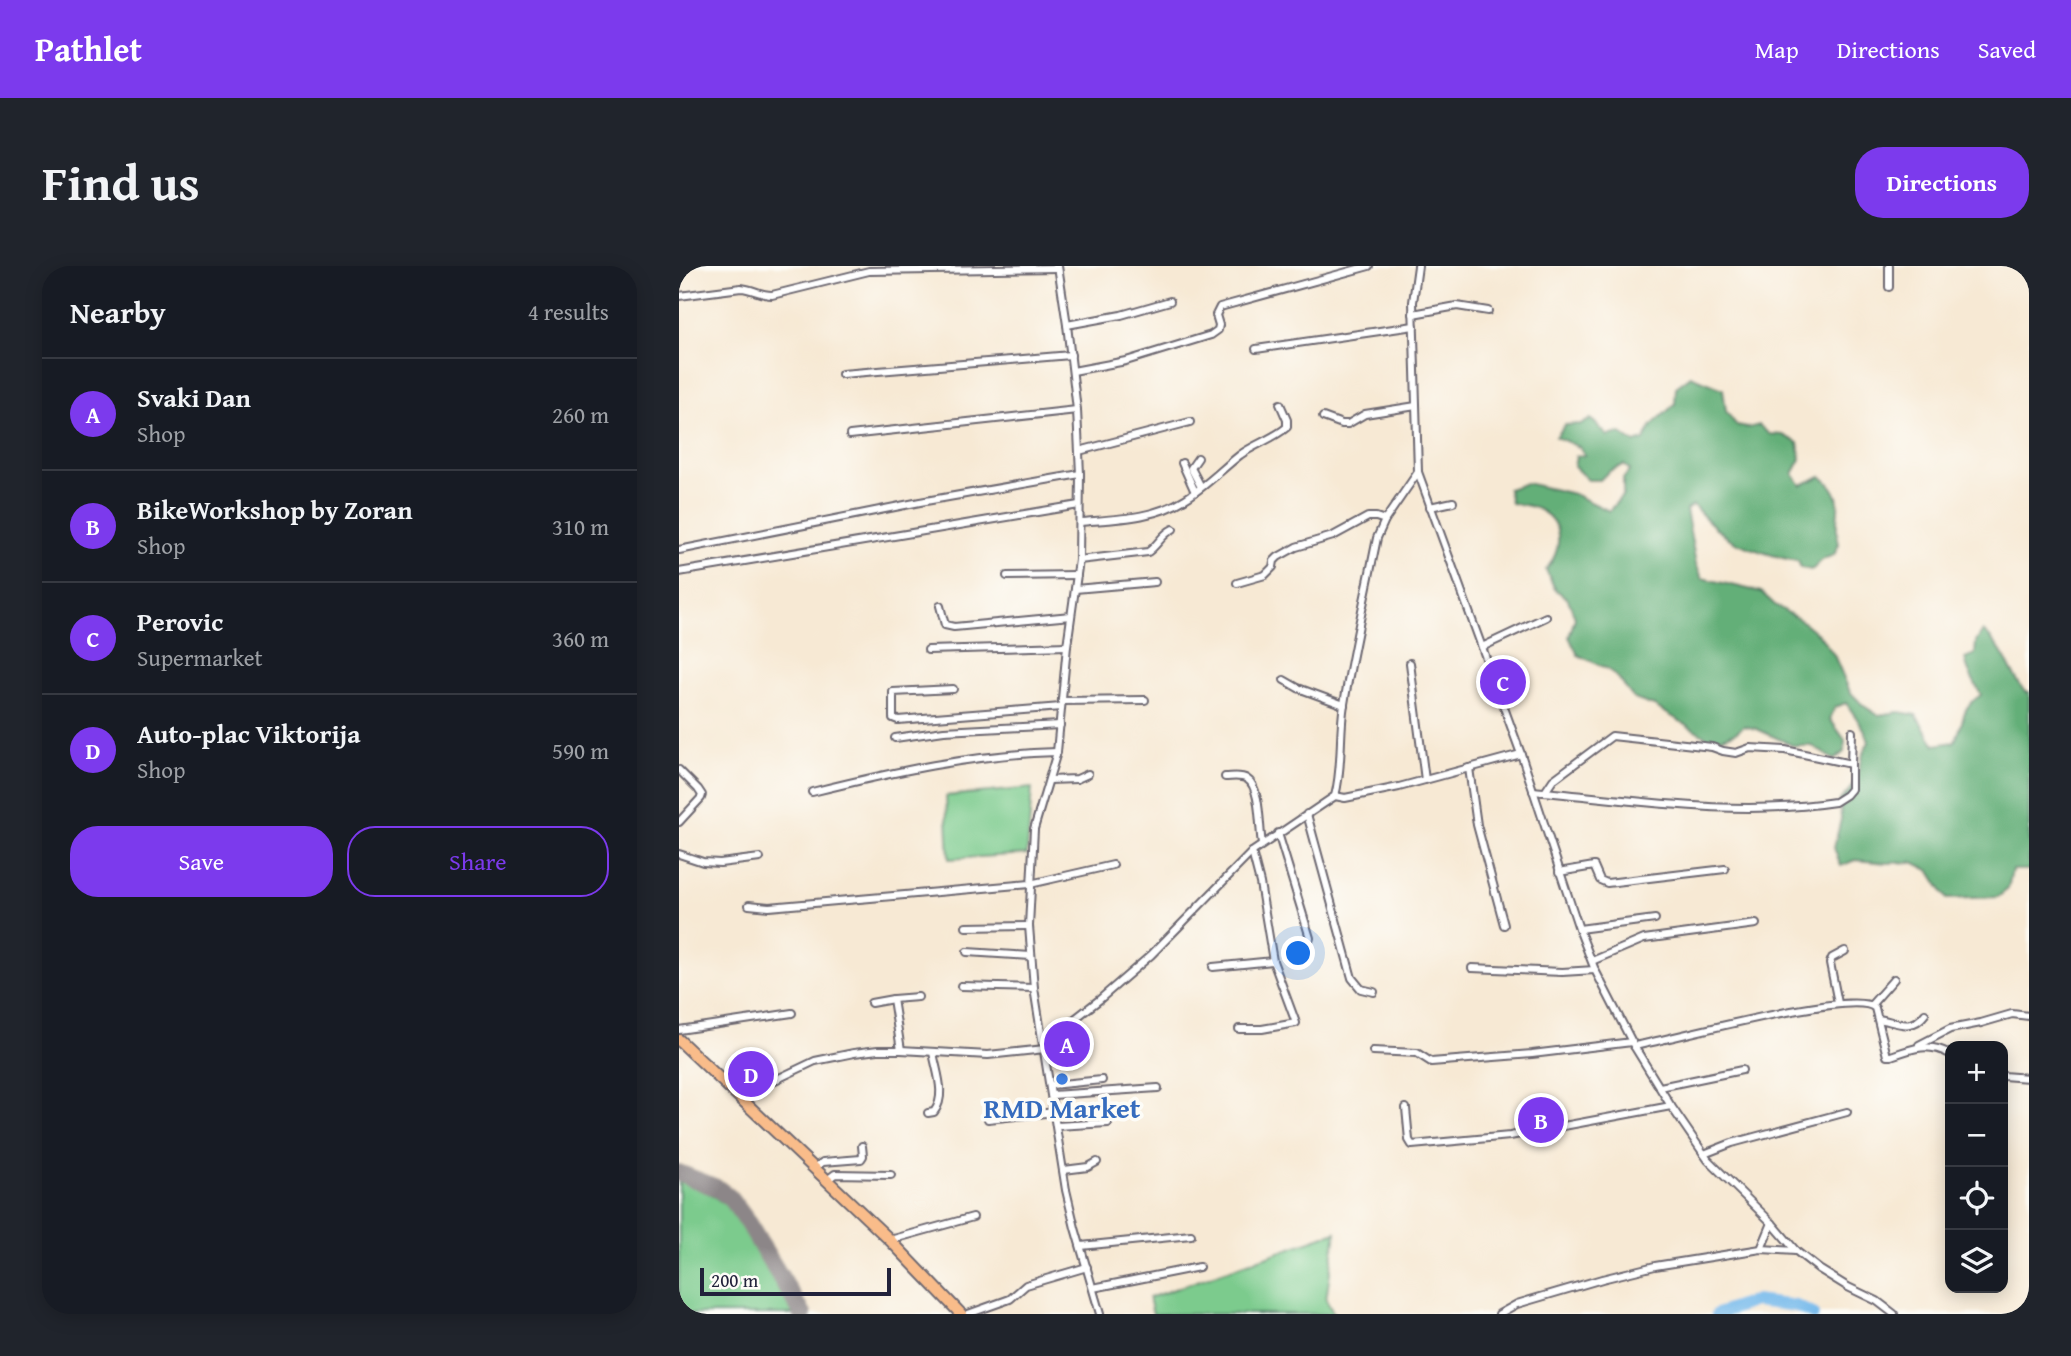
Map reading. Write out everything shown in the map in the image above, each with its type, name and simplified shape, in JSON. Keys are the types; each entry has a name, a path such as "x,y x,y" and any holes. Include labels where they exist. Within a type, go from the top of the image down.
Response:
{"main road":[{"path":"679,1040 890,1240 961,1314"}],"street":[{"path":"1073,371 1126,360 1211,335 1218,330 1216,316 1220,307 1369,266"},
{"path":"1419,266 1413,314 1418,472 1521,754 1559,872 1595,970 1633,1044 1704,1154 1796,1251 1819,1269 1877,1301 1894,1314"},
{"path":"1889,266 1889,287"},
{"path":"679,296 741,288 772,295 869,271 1058,267 1077,410 1080,474 1079,560 1056,752 1034,829 1029,926 1034,988 1071,1214 1100,1314"},
{"path":"1067,325 1121,315 1170,301"},
{"path":"1413,314 1457,306 1488,311"},
{"path":"1256,349 1414,326"},
{"path":"842,374 1071,355"},
{"path":"1080,522 1158,512 1185,499 1241,454 1287,427 1280,404"},
{"path":"1323,417 1348,424 1366,415 1416,406"},
{"path":"850,435 1077,410"},
{"path":"1079,451 1190,422"},
{"path":"1198,458 1191,468 1198,490"},
{"path":"1182,463 1198,490"},
{"path":"742,1100 773,1081 815,1061 878,1050 988,1055 1044,1046 1151,956 1252,852 1335,796 1339,783 1344,705 1377,538 1385,520 1418,472"},
{"path":"679,550 920,502 1080,474"},
{"path":"1430,507 1453,502"},
{"path":"679,572 1079,505"},
{"path":"1237,583 1265,575 1278,556 1296,547 1333,536 1368,517 1385,520"},
{"path":"1079,560 1148,552 1165,533 1173,529"},
{"path":"1007,576 1076,575"},
{"path":"1075,589 1155,582"},
{"path":"940,606 943,621 948,627 1071,616"},
{"path":"1482,647 1546,617"},
{"path":"928,650 1067,646"},
{"path":"1410,663 1425,780"},
{"path":"1284,680 1344,705"},
{"path":"953,689 895,692 892,695 893,718 1145,700"},
{"path":"944,732 946,716"},
{"path":"895,738 944,732 1060,725"},
{"path":"1533,791 1747,808 1793,808 1835,802 1850,789 1852,732"},
{"path":"1545,792 1553,780 1612,736 1713,747 1737,753 1750,748 1785,750 1851,764"},
{"path":"812,792 959,760 1015,753 1056,752"},
{"path":"1335,796 1345,798 1425,780 1521,754"},
{"path":"1469,768 1477,825 1504,925"},
{"path":"679,770 702,794 679,822"},
{"path":"1049,780 1077,779 1088,774"},
{"path":"1225,777 1241,776 1253,785 1262,844"},
{"path":"1307,814 1352,978 1361,989 1374,992"},
{"path":"1278,833 1310,938 1310,942 1306,944 1287,947"},
{"path":"1239,1029 1262,1029 1296,1023 1273,961 1252,852"},
{"path":"679,854 703,862 720,863 760,858"},
{"path":"749,905 769,907 1030,884 1114,865"},
{"path":"1559,872 1594,866 1601,880 1607,883 1725,869"},
{"path":"1579,929 1655,919"},
{"path":"1591,961 1644,939 1756,924"},
{"path":"966,927 1029,926"},
{"path":"1838,1003 1830,963 1832,958 1845,951"},
{"path":"967,953 1031,956"},
{"path":"1213,967 1273,961"},
{"path":"1472,968 1562,972 1595,970"},
{"path":"1872,1004 1894,979"},
{"path":"961,986 1034,988"},
{"path":"871,1003 918,997"},
{"path":"893,999 901,1051"},
{"path":"1373,1051 1417,1053 1431,1062 1532,1054 1633,1044 1838,1003 1872,1004"},
{"path":"1872,1004 1879,1019 1887,1056 1918,1046 1950,1029 2012,1014 2029,1016"},
{"path":"679,1030 792,1013"},
{"path":"1879,1019 1905,1025 1919,1021 1925,1014"},
{"path":"1918,1046 1945,1051"},
{"path":"928,1112 934,1112 940,1099 938,1069 933,1052"},
{"path":"1660,1087 1742,1070"},
{"path":"2008,1076 2029,1078"},
{"path":"1051,1085 1101,1080"},
{"path":"1052,1095 1159,1088"},
{"path":"1406,1108 1409,1140 1416,1144 1510,1136 1671,1106"},
{"path":"988,1119 1055,1112"},
{"path":"1704,1154 1732,1143 1847,1112"},
{"path":"1057,1126 1108,1123"},
{"path":"814,1168 823,1162 861,1158 862,1146"},
{"path":"1064,1170 1088,1167 1097,1162"},
{"path":"827,1180 835,1174 891,1175"},
{"path":"890,1240 973,1217"},
{"path":"1761,1249 1772,1223"},
{"path":"1081,1246 1191,1235"},
{"path":"1499,1314 1517,1304 1655,1266 1761,1249 1796,1251"},
{"path":"968,1314 1010,1299 1026,1285 1087,1267"},
{"path":"1093,1287 1199,1267"}],"green space":[{"path":"1691,376 1723,389 1726,411 1737,426 1748,428 1759,425 1769,434 1783,435 1798,443 1801,459 1793,474 1801,485 1821,476 1836,493 1838,501 1839,544 1834,555 1823,559 1812,570 1801,568 1798,561 1744,546 1730,539 1693,505 1686,510 1696,564 1702,578 1761,592 1775,605 1802,621 1820,636 1834,655 1850,692 1864,706 1878,715 1899,712 1916,715 1935,745 1954,742 1965,711 1973,700 1981,695 1965,658 1975,654 1976,642 1983,631 2001,652 2025,692 2029,692 2029,870 2012,870 2008,889 1998,897 1947,899 1929,870 1913,862 1855,860 1841,866 1834,848 1841,819 1840,800 1854,783 1869,742 1864,729 1846,703 1835,707 1830,719 1845,740 1844,752 1834,760 1812,746 1794,746 1744,726 1714,741 1654,706 1634,699 1608,669 1578,655 1569,637 1575,618 1568,599 1555,589 1546,570 1558,543 1555,526 1543,512 1531,506 1511,503 1508,489 1526,483 1574,494 1609,511 1623,495 1623,479 1630,470 1624,465 1609,471 1600,480 1588,480 1574,467 1576,456 1585,455 1579,447 1556,437 1565,425 1582,424 1591,419 1608,436 1620,433 1635,443 1644,440 1652,425 1675,404 1676,387"},
{"path":"1032,788 1027,854 949,859 946,796"},
{"path":"679,1180 708,1192 731,1209 796,1314 679,1314"},
{"path":"1336,1232 1326,1300 1334,1314 1153,1314 1149,1298"}],"waterway":[{"path":"1717,1314 1755,1301 1796,1306 1813,1314"}],"taxiway":[{"path":"679,1173 717,1188 730,1198 803,1314"}],"place":[{"name":"Perovic","path":"1503,682"},
{"name":"Svaki Dan","path":"1067,1044"},
{"name":"Auto-plac Viktorija","path":"751,1074"},
{"name":"RMD Market","path":"1062,1079"},
{"name":"BikeWorkshop by Zoran","path":"1541,1120"}]}
